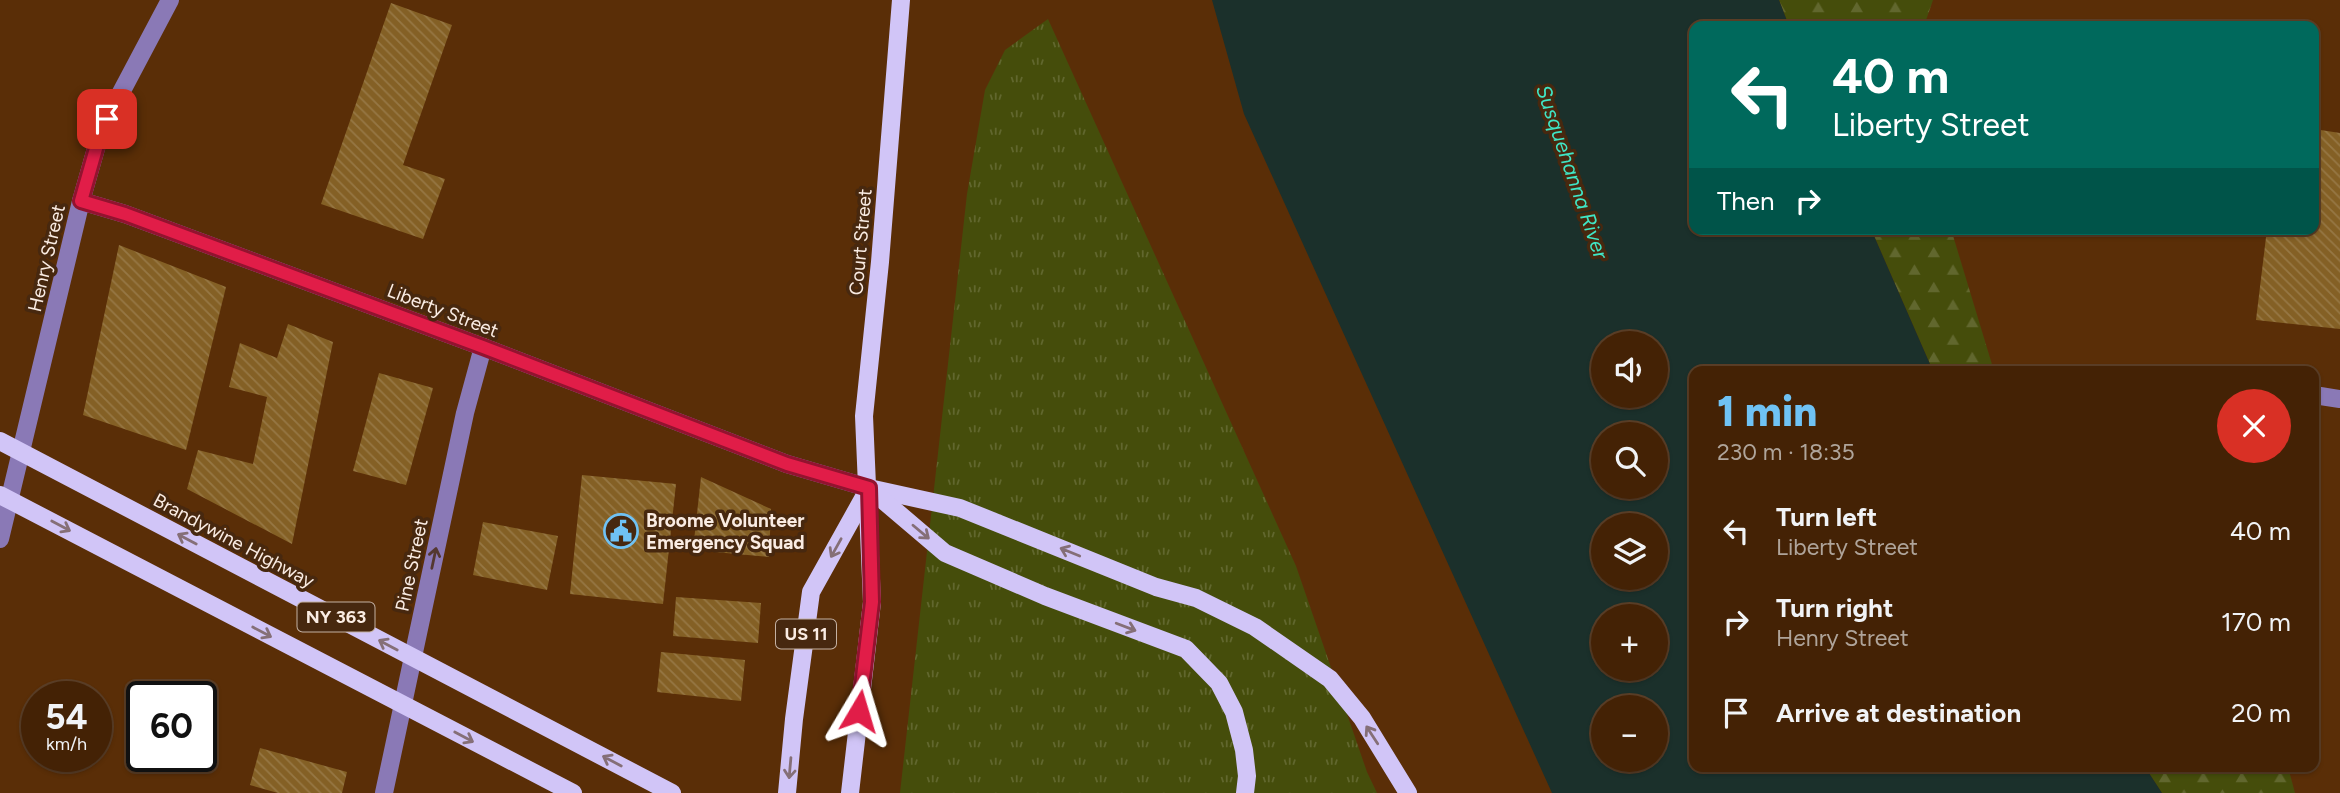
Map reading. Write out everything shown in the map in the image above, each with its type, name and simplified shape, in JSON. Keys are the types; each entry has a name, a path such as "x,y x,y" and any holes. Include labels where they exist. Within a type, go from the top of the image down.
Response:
{"main road":[{"name":"Court Street","path":"850,793 872,602 864,416 881,249 901,0"},
{"name":"Brandywine Highway","path":"0,442 672,793"},
{"name":"US 11","path":"787,793 811,592 869,488"},
{"path":"869,488 945,553 1045,596 1186,649 1220,683 1234,712 1244,750 1247,776 1245,793"},
{"path":"869,488 960,508 1156,587 1196,598 1255,627 1330,679 1362,718 1408,793"},
{"name":"NY 363","path":"0,495 573,793"}],"street":[{"name":"Henry Street","path":"0,539 81,201 97,145 107,119 170,0"},
{"name":"Liberty Street","path":"81,201 125,214 483,347 787,464 869,488"},
{"name":"Pine Street","path":"384,793 465,413 483,347"},
{"path":"2319,396 2340,399"}],"green space":[{"path":"1779,0 1933,0 1926,21 1787,21"},
{"path":"1048,19 1296,566 1367,772 1377,793 900,793 967,194 985,90 1005,50"},
{"path":"1874,235 1953,235 1992,366 1931,366"},
{"path":"2148,772 2289,772 2295,793 2162,793"}],"water":[{"name":"Susquehanna River","path":"1212,0 1779,0 1787,21 1689,21 1689,235 1874,235 1931,366 1689,366 1689,772 2148,772 2162,793 1552,793 1244,114"}],"building":[{"path":"391,3 452,25 403,165 445,179 423,239 321,204"},
{"path":"2319,130 2340,133 2340,329 2256,320 2266,235 2319,235"},
{"path":"119,245 226,287 186,450 83,415"},
{"path":"288,324 333,342 292,544 187,489 198,450 253,464 267,397 229,387 240,343 277,358"},
{"path":"379,373 433,388 406,485 353,471"},
{"path":"582,475 676,484 663,604 570,594"},
{"path":"701,477 771,509 769,557 693,550"},
{"path":"483,522 558,536 547,590 473,575"},
{"path":"676,597 761,603 758,643 673,636"},
{"path":"661,652 745,660 741,701 657,692"},
{"path":"260,748 347,772 342,793 278,793 250,785"}],"place":[{"name":"Broome Volunteer Emergency Squad","path":"621,531"}],"route":[{"path":"107,119 81,201 125,214 483,347 787,464 869,488 872,602 859,711"}]}
